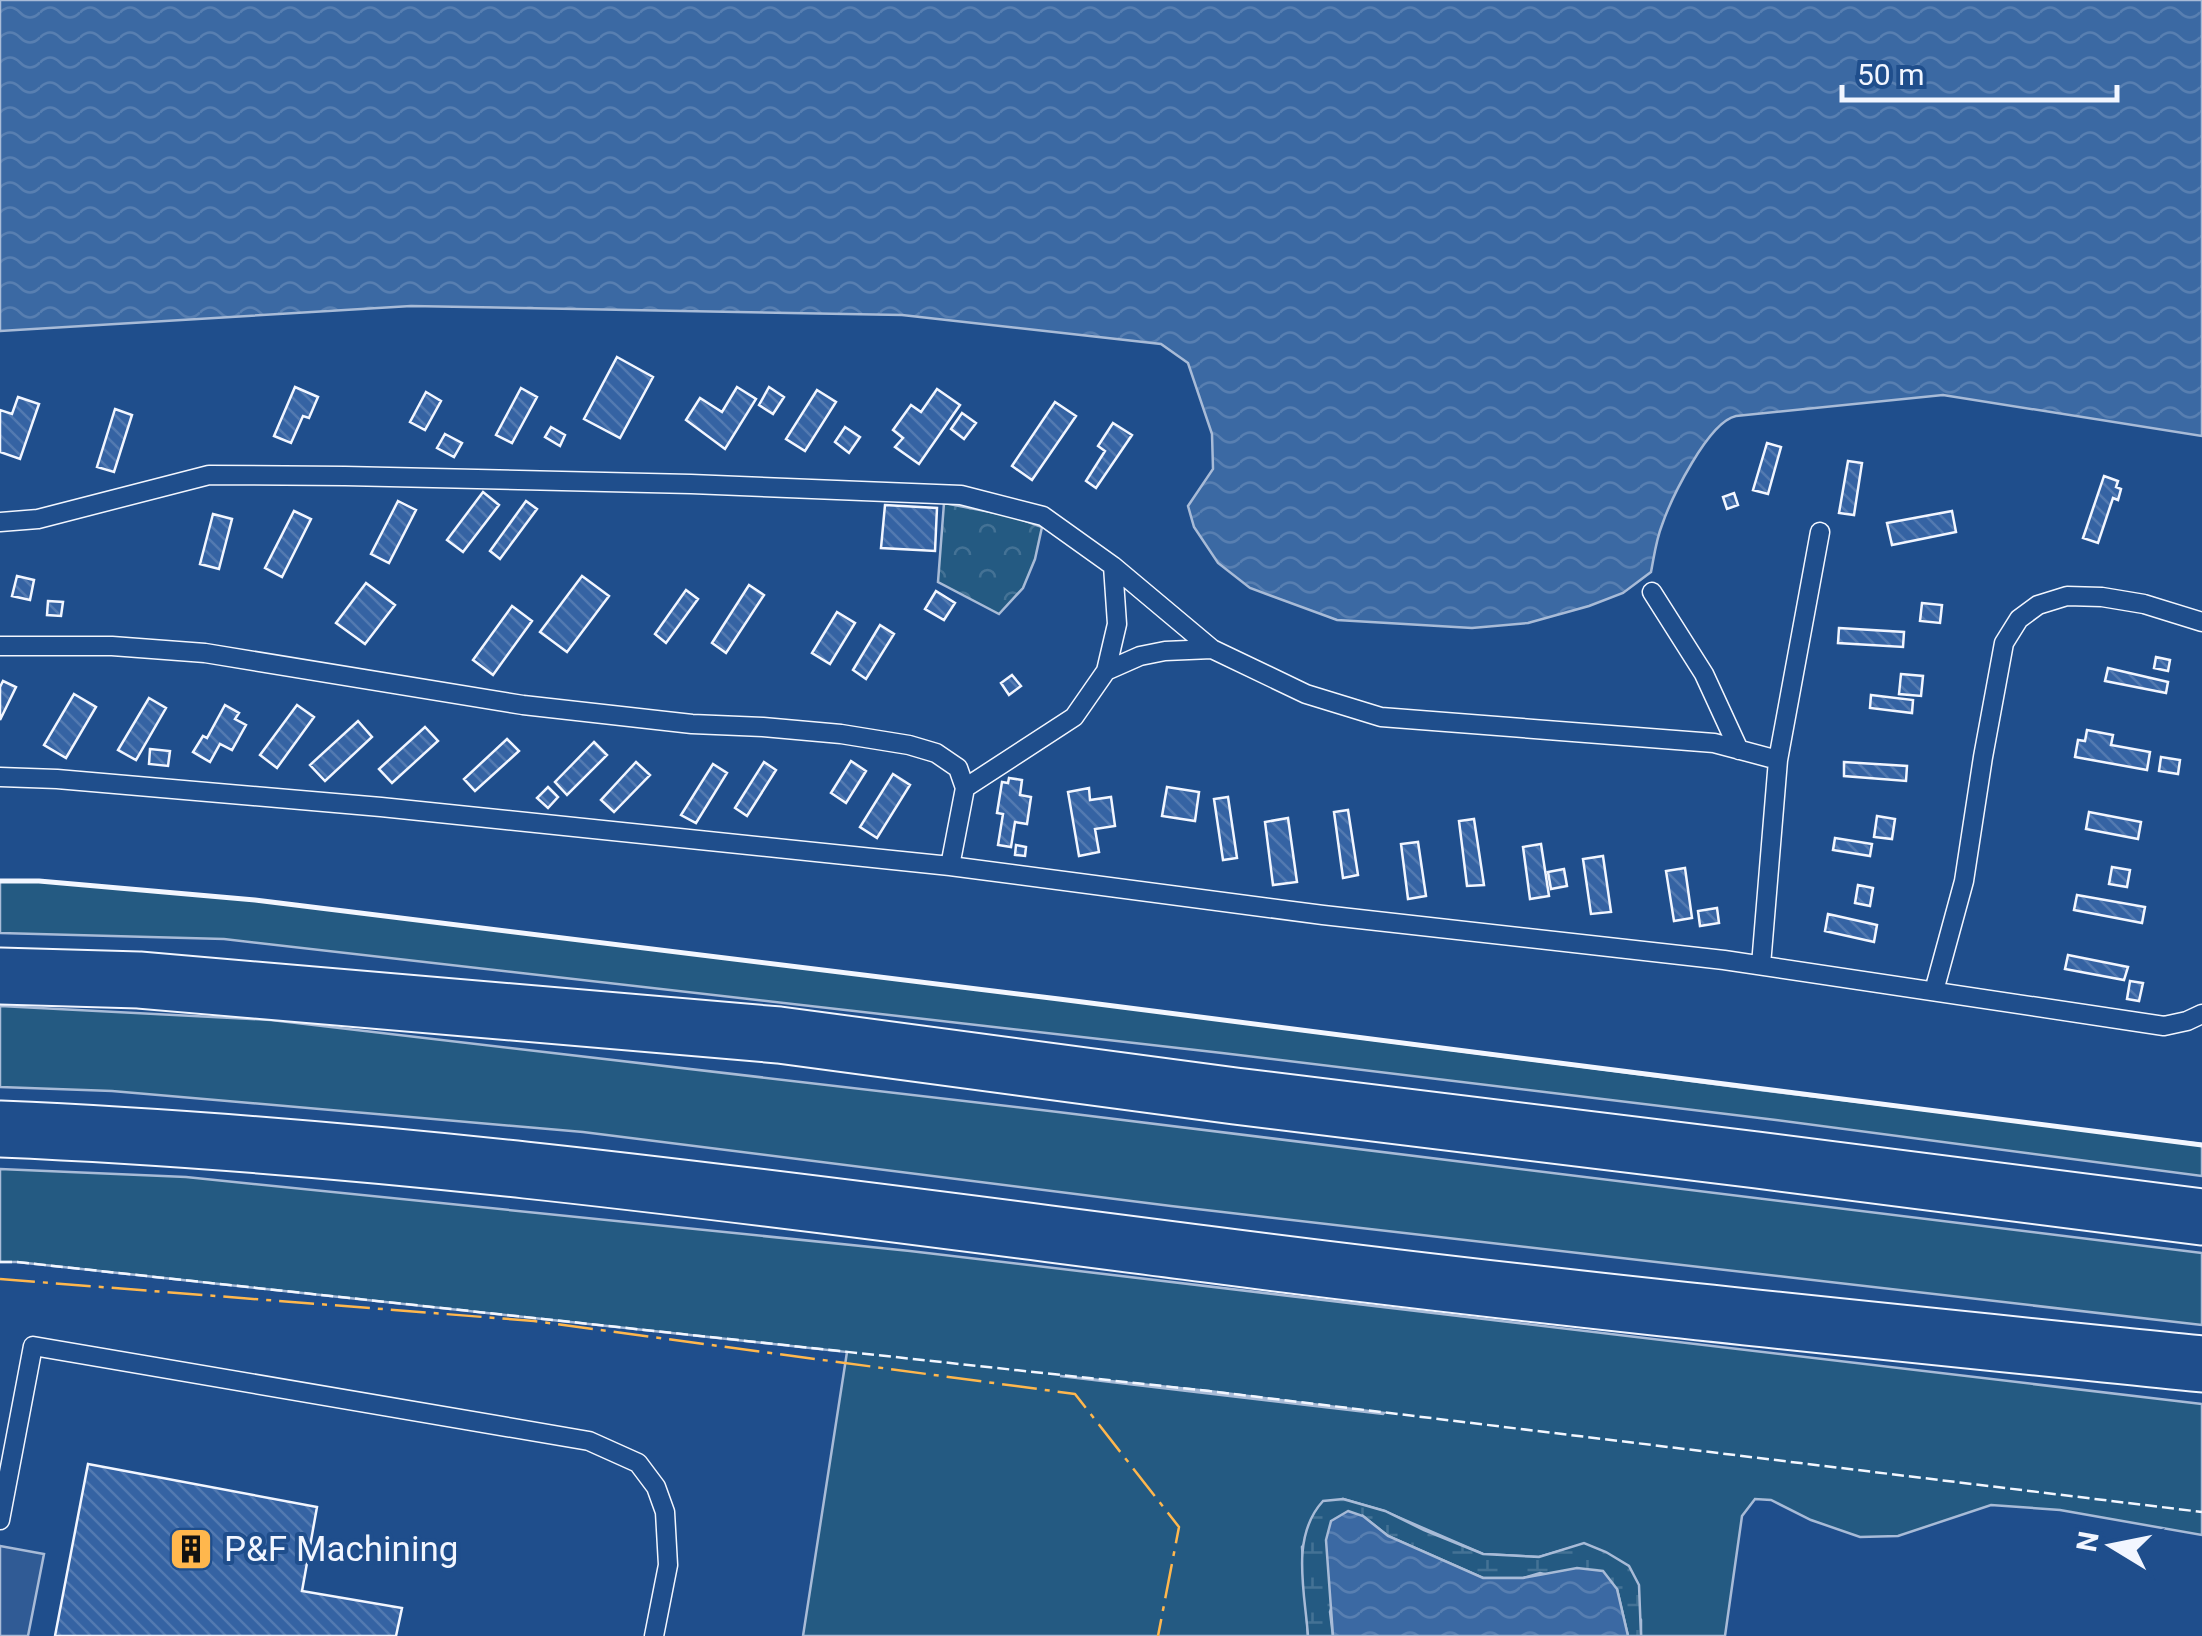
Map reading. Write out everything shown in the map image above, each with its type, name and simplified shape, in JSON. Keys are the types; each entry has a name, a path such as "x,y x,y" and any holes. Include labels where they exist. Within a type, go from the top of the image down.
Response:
{"highway":[{"path":"0,976 159,982 779,1035 2202,1218"},
{"path":"0,1129 135,1134 432,1159 1703,1312 2202,1364"}],"lane":[{"path":"0,522 38,519 209,475 961,495 1042,516 1113,566 1212,650 1306,694 1381,717 1714,743 1778,760"},
{"path":"1761,965 1778,760 1820,532"},
{"path":"965,788 1074,717 1106,671 1117,624 1113,566"},
{"path":"1652,592 1704,674 1739,750"},
{"path":"1934,991 1964,881 2004,643 2018,619 2038,604 2066,596 2102,596 2202,622"},
{"path":"0,646 112,646 206,654 523,704 909,744 958,768 965,788 950,866"},
{"path":"1106,671 1140,656 1212,650"},
{"path":"0,778 57,779 382,807 950,866 1322,915 1761,965 2164,1026 2202,1014"},
{"path":"0,1520 33,1346 589,1441 638,1463 656,1487 665,1512 668,1566 654,1636"}],"green space":[{"path":"944,503 1011,516 1042,527 1023,588 999,614 938,582"},
{"path":"0,881 255,900 2202,1144 2202,1176 1222,1053 224,939 0,933"},
{"path":"0,1006 271,1020 2202,1253 2202,1325 1171,1206 583,1132 112,1091 0,1087"},
{"path":"0,1169 186,1177 910,1251 2202,1404 2202,1535 2060,1510 1991,1505 1898,1536 1860,1537 1811,1520 1771,1500 1755,1499 1742,1516 1725,1636 1641,1636 1641,1620 1584,1544 1539,1557 1483,1554 1384,1511 1343,1499 1302,1547 1308,1636 803,1636 847,1352 0,1262","holes":["1060,1376 1209,1391 1384,1413"]},
{"path":"1343,1499 1385,1511 1483,1554 1539,1557 1584,1543 1606,1552 1629,1566 1639,1585 1641,1636 1628,1636 1617,1589 1540,1573 1523,1578 1483,1578 1388,1536 1363,1516 1330,1612 1333,1636 1308,1636 1302,1565 1306,1531 1323,1501"}],"shaded area":[{"path":"0,1546 44,1554 28,1636 0,1636"}],"water":[{"path":"0,0 2202,0 2202,436 1943,395 1736,416 1714,432 1682,481 1660,531 1651,572 1623,593 1528,623 1472,628 1337,620 1250,588 1218,563 1194,527 1188,506 1213,469 1212,434 1188,363 1161,344 902,315 411,306 0,331"},
{"path":"1348,1511 1363,1516 1388,1536 1483,1578 1523,1578 1577,1568 1603,1571 1617,1589 1628,1636 1333,1636 1326,1540 1331,1521"}],"building":[{"path":"617,357 653,377 620,438 584,419"},
{"path":"295,387 318,397 309,418 303,416 291,443 274,436"},
{"path":"737,387 756,399 725,449 686,420 700,398 722,412"},
{"path":"769,387 784,397 773,414 759,405"},
{"path":"521,388 537,397 512,443 496,435"},
{"path":"937,389 960,405 919,464 895,447 903,438 893,430 911,405 921,412"},
{"path":"817,390 836,402 805,451 786,439"},
{"path":"426,392 441,401 425,430 410,422"},
{"path":"18,397 39,404 20,459 0,452 0,410 12,414"},
{"path":"1055,402 1076,416 1032,480 1012,466"},
{"path":"115,409 132,415 114,472 97,467"},
{"path":"962,413 976,423 964,439 951,429"},
{"path":"1113,423 1132,435 1096,488 1086,481 1105,451 1098,446"},
{"path":"551,427 565,435 560,446 545,437"},
{"path":"845,427 860,437 849,453 835,442"},
{"path":"445,434 462,443 454,457 437,448"},
{"path":"1767,443 1781,447 1768,494 1753,490"},
{"path":"1848,461 1862,463 1854,515 1839,513"},
{"path":"2104,476 2118,481 2116,487 2121,489 2118,500 2113,498 2098,543 2083,538"},
{"path":"483,492 499,505 463,552 447,540"},
{"path":"1734,493 1738,505 1727,509 1723,497"},
{"path":"398,501 416,510 389,563 371,554"},
{"path":"526,501 537,509 500,559 490,551"},
{"path":"885,505 937,508 935,551 881,548"},
{"path":"294,511 311,519 282,577 265,568"},
{"path":"1952,511 1956,532 1892,545 1887,523"},
{"path":"213,514 232,519 219,569 200,564"},
{"path":"17,576 34,580 30,600 12,596"},
{"path":"582,576 609,596 567,652 540,632"},
{"path":"366,583 395,605 365,644 336,623"},
{"path":"749,585 764,595 726,653 712,643"},
{"path":"686,590 698,599 666,643 655,634"},
{"path":"936,591 955,603 944,620 925,609"},
{"path":"48,601 63,602 61,616 47,615"},
{"path":"1922,603 1942,605 1940,623 1920,621"},
{"path":"512,606 532,621 493,675 473,660"},
{"path":"837,612 855,623 830,664 812,653"},
{"path":"880,625 894,634 866,679 853,670"},
{"path":"1839,628 1904,632 1903,647 1838,643"},
{"path":"2156,657 2170,660 2168,671 2154,668"},
{"path":"2108,668 2168,682 2166,693 2105,681"},
{"path":"1901,674 1923,676 1921,696 1899,694"},
{"path":"1012,675 1021,686 1009,695 1001,683"},
{"path":"3,681 16,687 0,720 0,687"},
{"path":"74,694 96,707 66,758 44,745"},
{"path":"1871,695 1913,700 1912,713 1870,708"},
{"path":"149,698 166,708 136,760 118,750"},
{"path":"225,705 239,713 235,719 246,725 232,750 220,744 210,762 193,752 203,736 207,738"},
{"path":"297,705 314,717 277,768 260,755"},
{"path":"358,721 372,737 325,781 310,765"},
{"path":"425,727 438,741 392,783 379,769"},
{"path":"2087,730 2113,735 2111,745 2150,752 2147,770 2075,757 2078,740 2085,741"},
{"path":"507,739 519,751 475,791 464,779"},
{"path":"594,742 607,755 567,795 555,782"},
{"path":"150,749 170,751 168,766 149,764"},
{"path":"2161,757 2180,760 2178,774 2159,771"},
{"path":"851,761 866,771 846,803 831,793"},
{"path":"636,762 650,775 614,812 601,800"},
{"path":"764,762 776,770 747,816 735,808"},
{"path":"1844,762 1907,766 1906,781 1844,776"},
{"path":"713,764 727,773 696,823 681,815"},
{"path":"893,774 910,785 877,838 860,827"},
{"path":"1009,778 1022,780 1020,795 1031,797 1027,824 1015,822 1011,847 998,845 1003,814 997,813 1002,782 1008,783"},
{"path":"548,787 558,797 548,808 537,798"},
{"path":"1167,787 1199,792 1195,821 1162,816"},
{"path":"1089,788 1090,800 1111,797 1115,826 1095,829 1099,852 1079,856 1068,792"},
{"path":"1228,797 1237,858 1223,860 1214,799"},
{"path":"1348,810 1358,875 1343,878 1334,812"},
{"path":"2089,812 2141,822 2138,839 2086,829"},
{"path":"1877,816 1895,819 1892,839 1874,837"},
{"path":"1288,818 1297,882 1273,885 1265,822"},
{"path":"1474,819 1484,885 1467,886 1459,821"},
{"path":"1835,838 1872,844 1870,856 1833,850"},
{"path":"1418,842 1426,896 1408,899 1401,844"},
{"path":"1541,844 1549,896 1530,899 1523,847"},
{"path":"1016,845 1026,847 1025,856 1015,855"},
{"path":"1603,856 1611,912 1591,914 1583,859"},
{"path":"2112,867 2130,870 2127,887 2109,884"},
{"path":"1685,868 1692,918 1674,921 1666,871"},
{"path":"1564,869 1567,886 1551,889 1548,872"},
{"path":"1858,885 1873,888 1870,906 1855,903"},
{"path":"2077,895 2145,907 2142,923 2074,910"},
{"path":"1717,908 1719,923 1700,926 1698,911"},
{"path":"1828,914 1877,925 1874,942 1825,931"},
{"path":"2068,955 2128,967 2124,980 2065,969"},
{"path":"2130,981 2143,983 2139,1001 2127,999"},
{"name":"P&F Machining","path":"88,1464 317,1507 302,1591 402,1608 396,1636 55,1636"}],"fence":[{"path":"0,1262 1209,1391 2202,1512"}],"wall":[{"path":"0,881 255,900 2202,1145"}],"power":[{"path":"0,1279 534,1321 1075,1394 1179,1527 1158,1636"}],"place":[{"name":"P&F Machining","path":"191,1549"}]}
